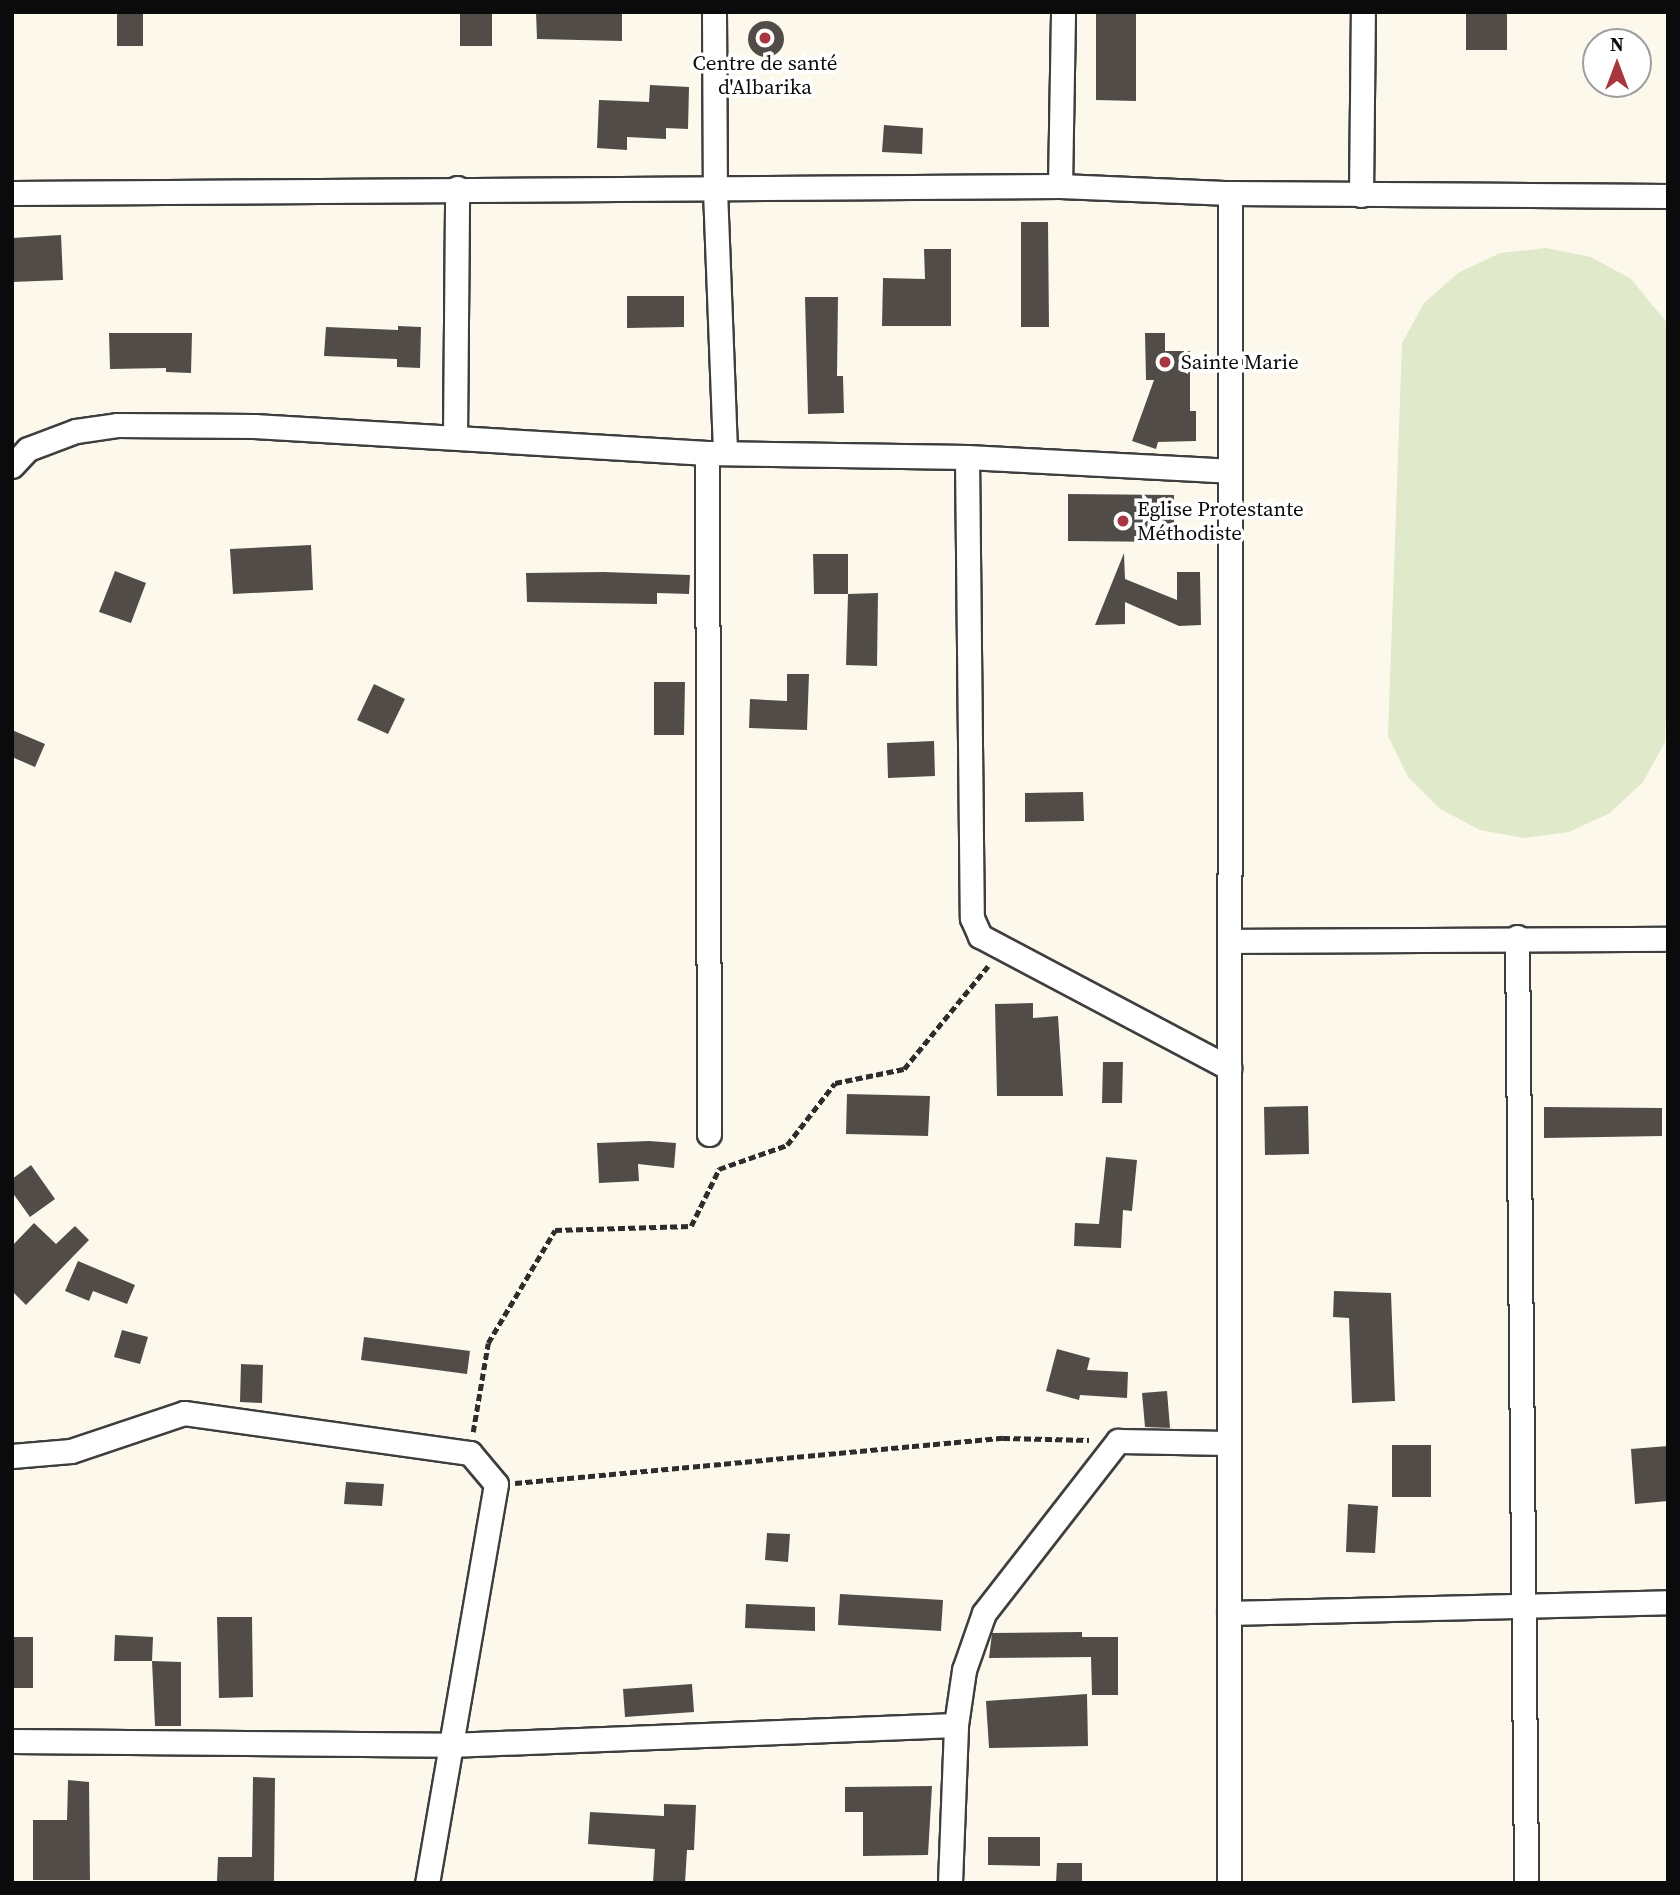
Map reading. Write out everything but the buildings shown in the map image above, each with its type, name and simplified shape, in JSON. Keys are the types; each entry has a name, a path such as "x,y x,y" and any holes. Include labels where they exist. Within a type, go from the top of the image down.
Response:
{"street":[{"path":"709,1134 716,452 714,12"},
{"path":"1060,186 1063,12"},
{"path":"1362,195 1363,12"},
{"path":"12,193 1060,186 1230,193 1668,196"},
{"path":"455,437 457,188"},
{"path":"1229,1883 1230,193"},
{"path":"12,466 28,449 76,431 117,425 254,426 716,452 967,457 1230,471"},
{"path":"967,457 972,918 980,936 1002,949 1229,1068"},
{"path":"1229,942 1517,937 1668,939"},
{"path":"1517,937 1526,1883"},
{"path":"12,1456 71,1451 184,1413 470,1453 496,1484 427,1883"},
{"path":"950,1883 956,1725 964,1670 984,1613 1118,1441 1229,1443"},
{"path":"1229,1613 1668,1602"},
{"path":"12,1741 450,1745 956,1725"}],"path":[{"path":"470,1453 488,1343 555,1230 691,1226 719,1169 787,1145 835,1083 904,1069 1002,949"},
{"path":"496,1484 1003,1438 1118,1441"}],"green space":[{"path":"1546,248 1591,257 1631,279 1668,324 1668,675 1665,742 1643,782 1610,813 1569,832 1524,838 1480,830 1440,809 1408,777 1388,736 1402,343 1424,303 1458,273 1500,253"}],"place":[{"name":"Centre de santé d'Albarika","path":"765,38"},
{"name":"Sainte Marie","path":"1165,362"},
{"name":"Eglise Protestante Méthodiste","path":"1123,521"}]}
